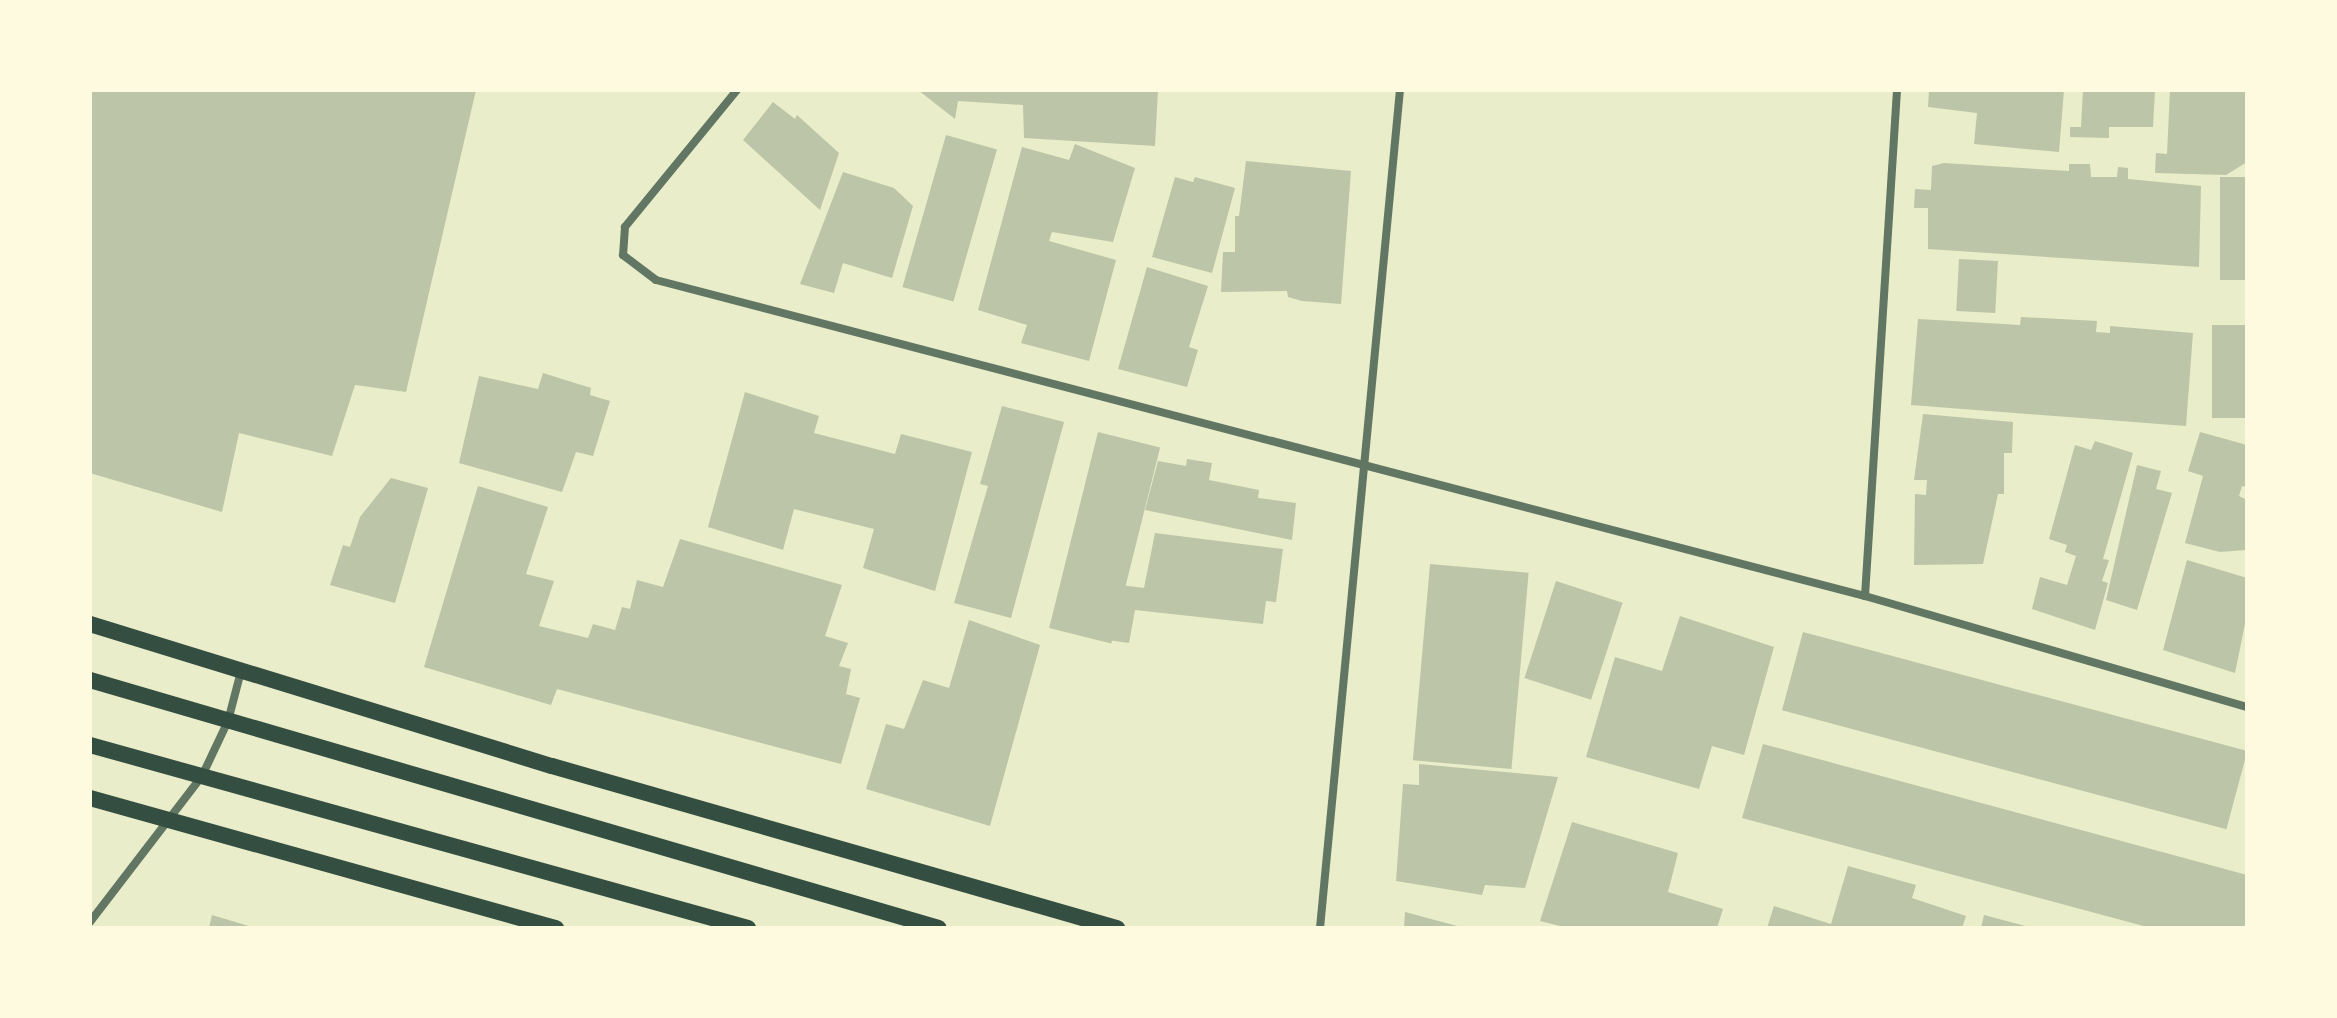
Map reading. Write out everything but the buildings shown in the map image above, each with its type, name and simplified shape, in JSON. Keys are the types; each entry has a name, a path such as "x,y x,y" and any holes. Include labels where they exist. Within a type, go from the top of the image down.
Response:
{"main road":[{"path":"90,624 1117,928"},
{"path":"90,680 939,928"},
{"path":"90,745 748,928"},
{"path":"90,798 556,928"}],"street":[{"path":"737,90 625,227 623,255 656,280 1363,469 1865,596 2247,707"},
{"path":"1320,928 1400,90"},
{"path":"1865,596 1897,90"},
{"path":"90,922 202,776 228,721 241,671"}]}
